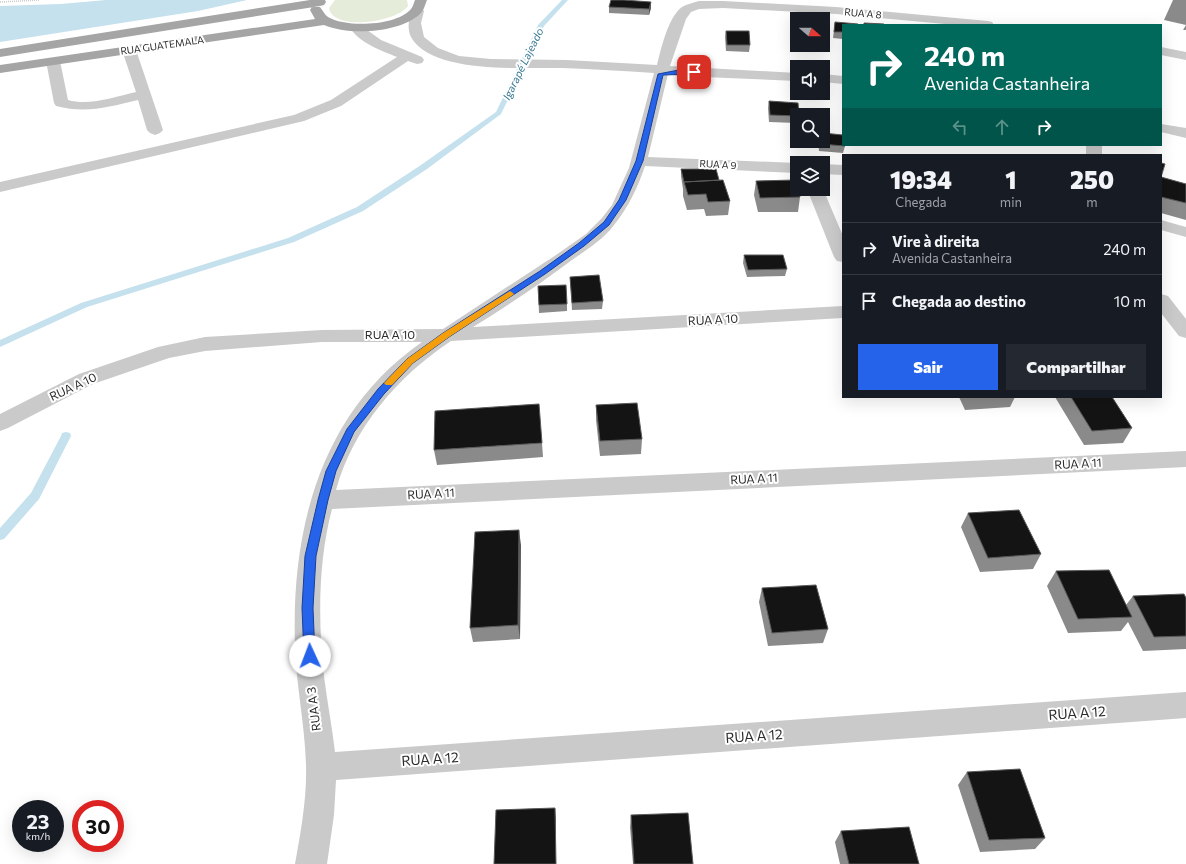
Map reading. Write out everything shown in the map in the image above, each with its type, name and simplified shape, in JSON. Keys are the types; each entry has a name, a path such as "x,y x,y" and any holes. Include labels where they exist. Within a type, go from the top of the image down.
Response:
{"main road":[{"path":"321,1 315,8 317,15 324,21 343,27 356,28 404,20 422,4"},
{"name":"RUA GUATEMALA","path":"0,53 321,1"},
{"name":"RUA GUATEMALA","path":"0,69 324,21"}],"street":[{"path":"422,4 414,20 414,30 418,38 433,51 448,57 516,67"},
{"name":"RUA A 8","path":"690,7 718,5 765,6 856,12 978,24"},
{"name":"RUA A 3","path":"311,864 319,821 321,767 310,672 308,608 311,556 331,471 350,431 381,392 410,361 446,335 542,273 582,245 607,223 622,200 639,161 662,71 681,14 690,7"},
{"path":"356,28 365,38 407,56 455,68 553,67 790,77"},
{"path":"129,50 154,130"},
{"path":"1162,51 1186,56"},
{"path":"0,187 299,118 336,103 407,56"},
{"path":"53,61 61,103 71,106 84,106 143,95"},
{"path":"830,79 842,80"},
{"path":"1162,128 1186,133"},
{"name":"RUA A 9","path":"639,161 790,168"},
{"path":"830,169 842,170"},
{"path":"818,196 842,255"},
{"path":"1162,225 1186,232"},
{"path":"1162,301 1186,332"},
{"name":"RUA A 10","path":"0,423 86,379 165,352 205,344 322,336 446,335 842,312"},
{"name":"RUA A 11","path":"323,500 1186,459"},
{"name":"RUA A 12","path":"321,767 1186,706"}],"path":[{"path":"0,2 40,0"}],"green space":[{"path":"335,0 407,0 408,6 402,12 379,20 353,22 341,20 333,15 329,8"}],"water":[{"path":"106,0 247,0 198,11 0,42 0,6 61,4"}],"building":[{"path":"611,0 651,2 649,9 609,7"},
{"path":"835,22 858,24 842,24 842,32 834,32"},
{"path":"726,31 749,31 750,45 727,45"},
{"path":"769,101 798,103 798,108 790,108 790,116 770,115"},
{"path":"830,134 842,135 842,146 830,145"},
{"path":"1162,163 1165,164 1162,174"},
{"path":"681,169 716,169 719,180 684,182"},
{"path":"1162,177 1186,184 1186,203 1162,197"},
{"path":"723,180 730,201 708,202 706,194 688,195 684,182"},
{"path":"790,180 790,196 800,197 760,198 756,181"},
{"path":"744,255 783,255 787,269 748,270"},
{"path":"599,275 603,301 572,303 570,277"},
{"path":"566,285 567,304 539,305 538,286"},
{"path":"1072,398 1113,398 1132,428 1092,431"},
{"path":"637,403 642,439 600,441 596,405"},
{"path":"539,404 542,443 434,450 435,411"},
{"path":"1019,510 1041,554 988,558 968,513"},
{"path":"519,530 518,625 470,628 475,532"},
{"path":"1109,570 1132,617 1078,619 1056,571"},
{"path":"816,585 828,629 772,633 762,588"},
{"path":"1184,594 1186,598 1186,636 1154,637 1133,596"},
{"path":"1020,769 1045,838 989,840 967,772"},
{"path":"555,808 556,864 494,864 496,810"},
{"path":"688,813 693,864 634,864 631,815"},
{"path":"909,827 919,864 849,864 841,831"}],"waterway":[{"name":"Igarapé Lajeado","path":"0,344 84,305 291,240 360,209 424,167 499,113 541,25 565,0"},
{"path":"0,536 35,496 66,436"}],"slow traffic":[{"path":"389,383 410,361 446,335 510,294"}],"route":[{"path":"310,656 308,608 311,556 331,471 350,431 381,392 410,361 446,335 542,273 582,245 607,223 622,200 639,161 661,74 694,72"}]}
